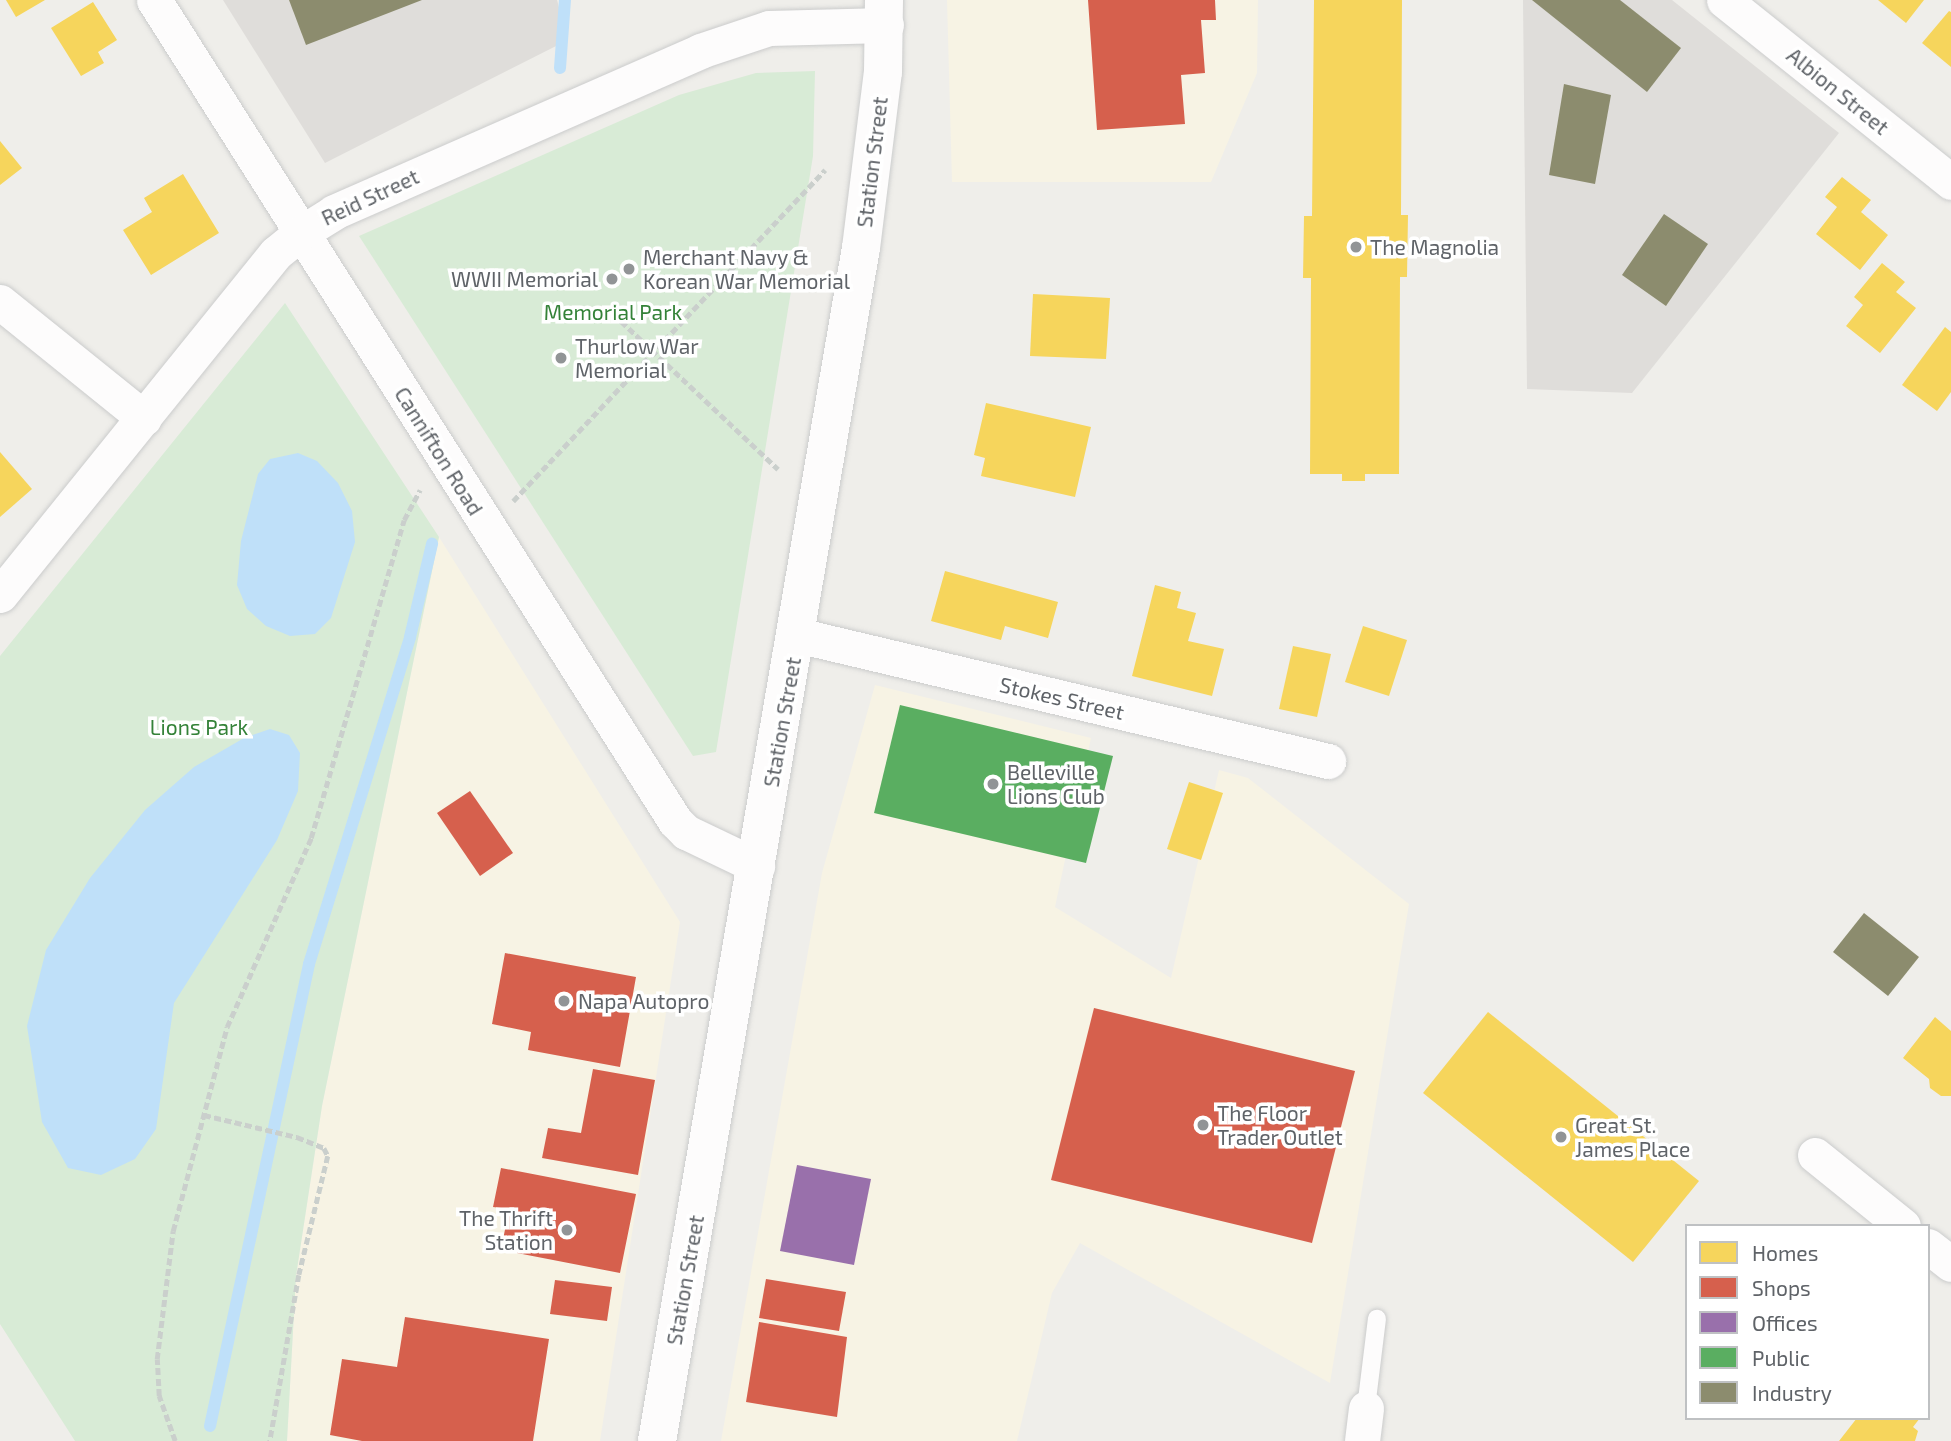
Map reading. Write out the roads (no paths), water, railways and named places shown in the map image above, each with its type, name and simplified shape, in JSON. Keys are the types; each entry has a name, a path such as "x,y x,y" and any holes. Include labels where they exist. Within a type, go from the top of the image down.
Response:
{"main road":[{"name":"Station Street","path":"657,1441 758,866 875,153 885,12"}],"street":[{"name":"Cannifton Road","path":"154,0 675,821 686,832 758,866"},
{"name":"Albion Street","path":"1724,0 1951,182"},
{"name":"Reid Street","path":"0,595 276,253 301,233 334,212 700,51 769,28 885,12"},
{"path":"0,302 144,418"},
{"name":"Stokes Street","path":"797,635 1328,761"},
{"path":"1815,1155 1901,1224"},
{"path":"1930,1248 1951,1264"}],"lane":[{"path":"1364,1424 1377,1318"}],"water":[{"path":"298,453 317,461 338,483 352,511 355,542 331,618 315,634 290,636 266,626 247,609 237,585 241,541 258,474 270,459"},
{"path":"270,729 289,735 300,753 298,791 277,840 174,1003 156,1129 135,1159 101,1175 68,1168 42,1122 27,1026 46,950 90,878 145,810 194,767 244,738"}],"waterway":[{"path":"560,68 565,0"},
{"path":"210,1426 309,964 410,637 432,544"}],"place":[{"name":"The Magnolia","path":"1356,247"},
{"name":"Merchant Navy & Korean War Memorial","path":"629,269"},
{"name":"WWII Memorial","path":"612,279"},
{"name":"Thurlow War Memorial","path":"561,358"},
{"name":"Belleville Lions Club","path":"993,784"},
{"name":"Napa Autopro","path":"564,1001"},
{"name":"The Floor Trader Outlet","path":"1203,1125"},
{"name":"Great St. James Place","path":"1561,1137"},
{"name":"The Thrift Station","path":"567,1230"}],"park label":[{"name":"Memorial Park","path":"613,312"},
{"name":"Lions Park","path":"199,727"}]}
